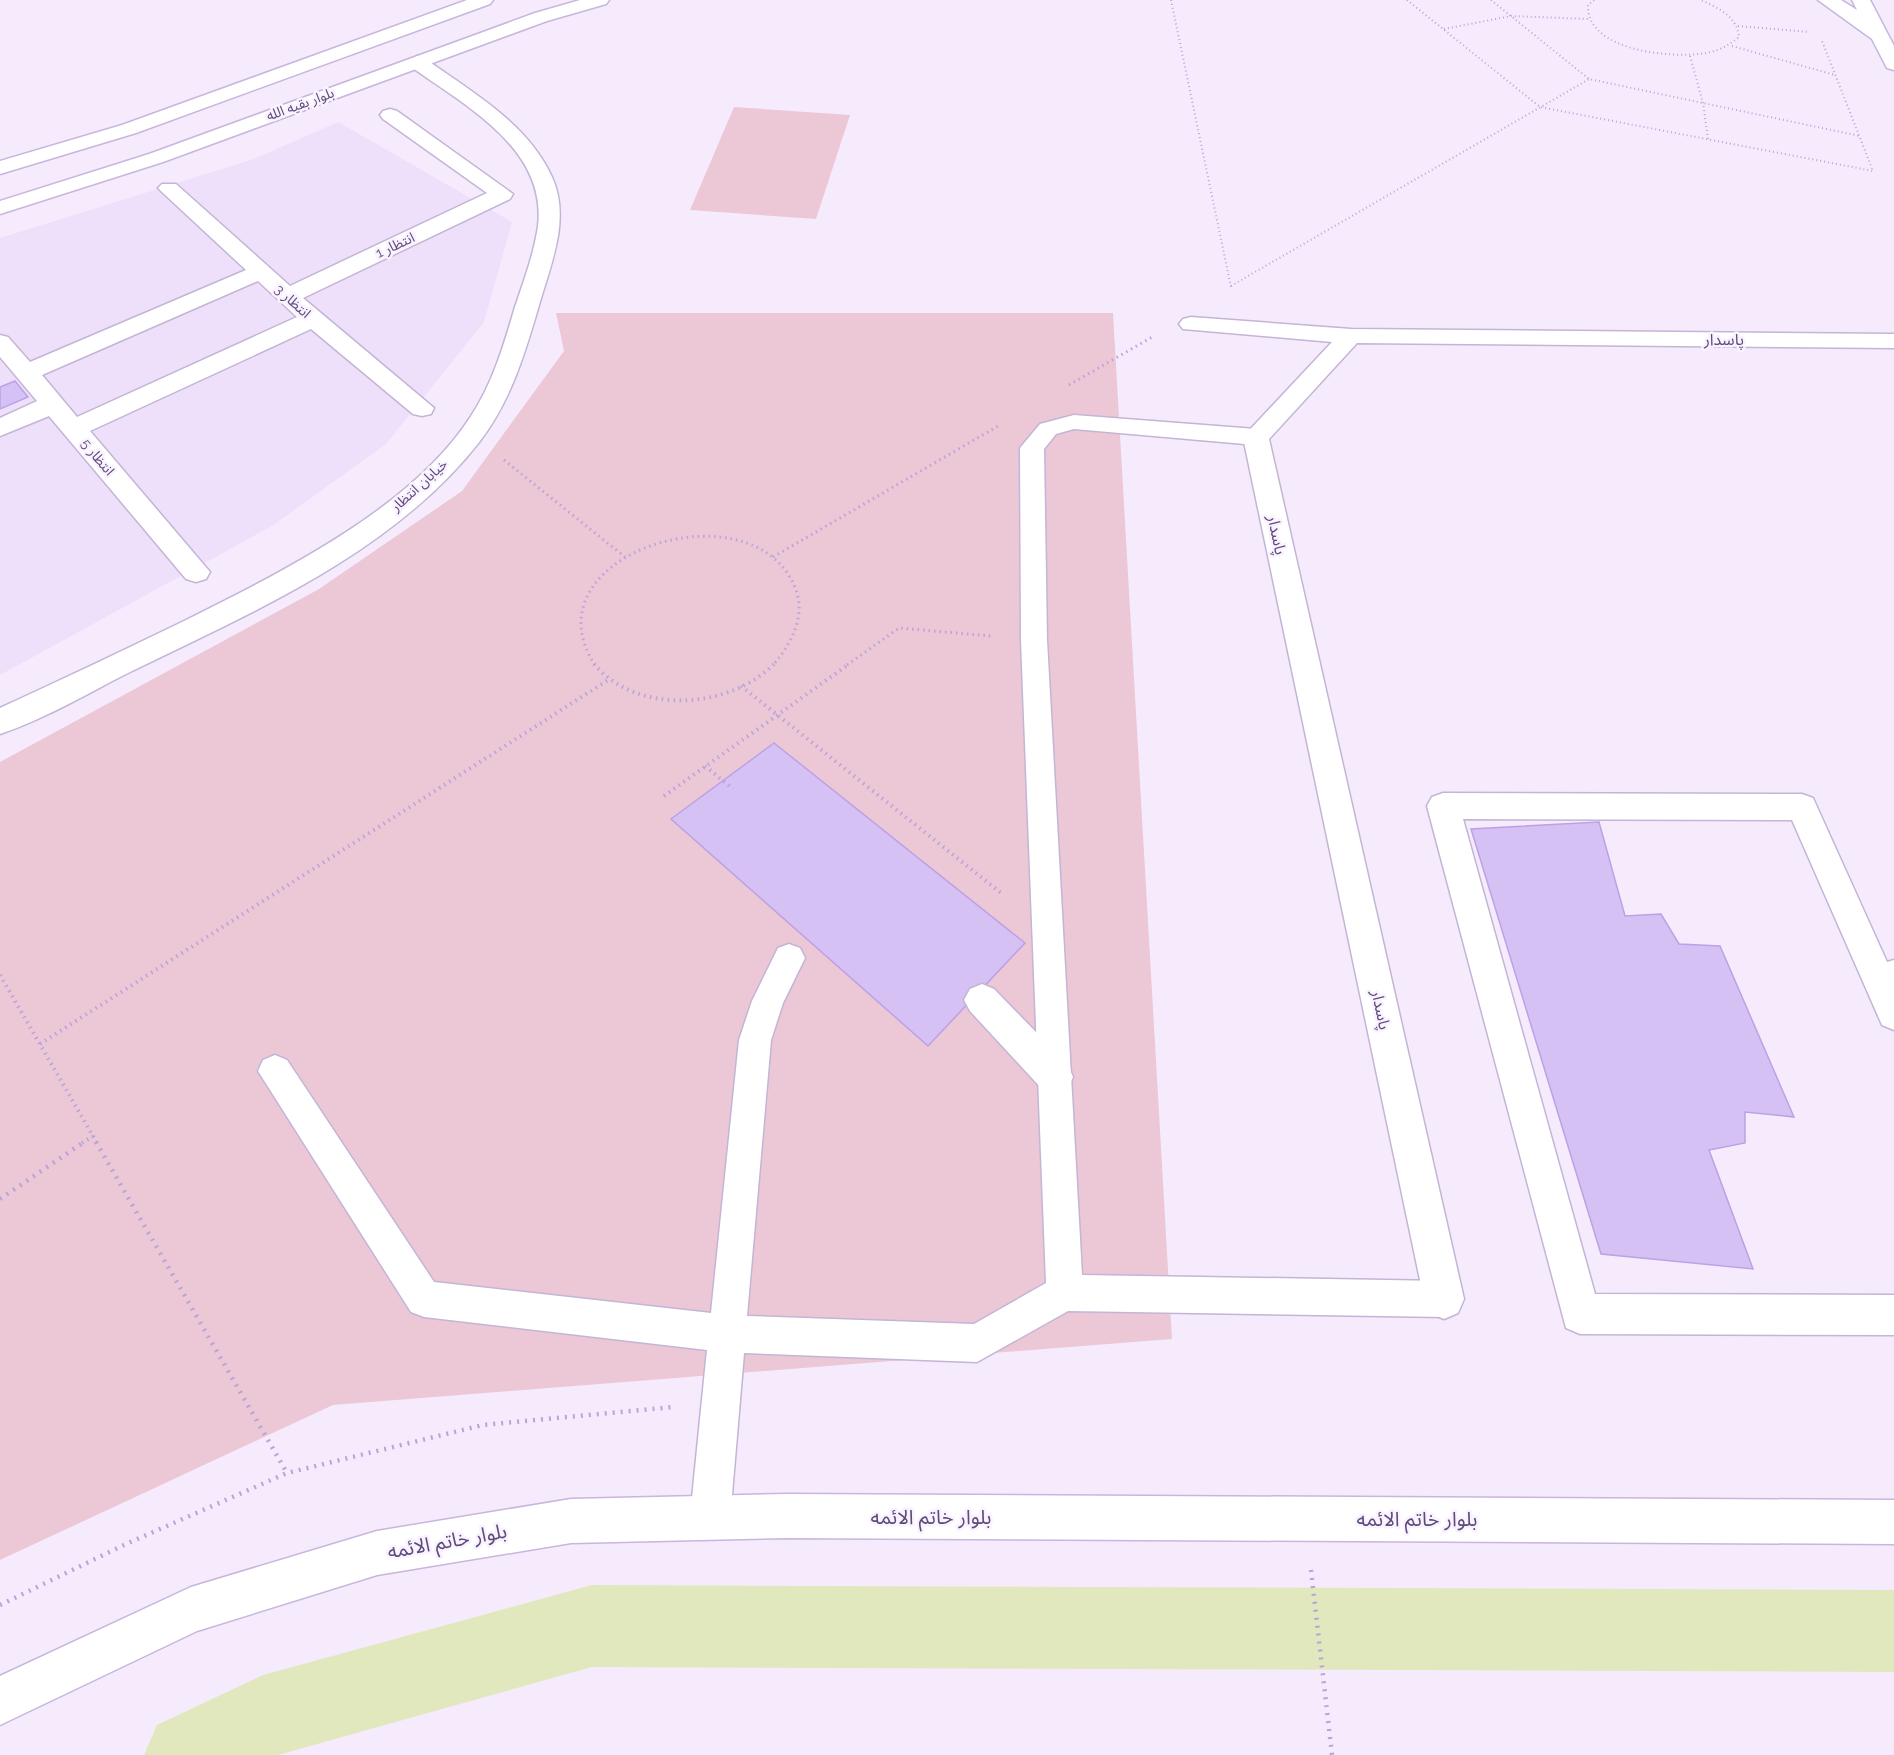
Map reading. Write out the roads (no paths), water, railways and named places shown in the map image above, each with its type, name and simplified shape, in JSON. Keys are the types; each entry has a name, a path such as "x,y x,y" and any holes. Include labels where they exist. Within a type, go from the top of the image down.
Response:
{"street":[{"path":"0,168 129,129 484,0"},
{"name":"بلوار بقیه الله","path":"0,208 156,158 542,17 600,0"},
{"path":"1827,0 1846,10 1880,39"},
{"path":"1861,0 1894,64"},
{"name":"خیابان انتظار","path":"0,722 229,611 310,567 382,518 407,498 432,477 471,434 509,361 550,230 549,191 532,158 505,129 417,62"},
{"name":"انتظار 1","path":"288,296 502,194 390,115"},
{"name":"انتظار 3","path":"169,188 314,319 423,408"},
{"path":"26,373 261,272"},
{"path":"74,428 314,319"},
{"name":"پاسدار","path":"1191,324 1351,336 1894,341"},
{"path":"1256,437 1351,336"},
{"name":"انتظار 5","path":"0,342 196,572"},
{"path":"0,428 53,405"},
{"name":"پاسدار","path":"1256,437 1444,1299"},
{"path":"1894,1014 1886,978 1802,807 1443,806 1580,1314 1894,1315"},
{"path":"982,1000 1055,1077"},
{"name":"بلوار خاتم الائمه","path":"0,1701 191,1610 377,1553 571,1521 710,1518 1305,1518 1894,1522"}],"lane":[{"path":"1065,1293 1034,640 1032,448 1048,429 1074,422 1256,437"},
{"path":"710,1518 755,1040 768,1001 789,958"},
{"path":"274,1071 424,1299 728,1334 977,1343 1065,1293 1444,1299"}],"waterway":[{"path":"187,1755 263,1717 592,1626 1894,1631"}]}
